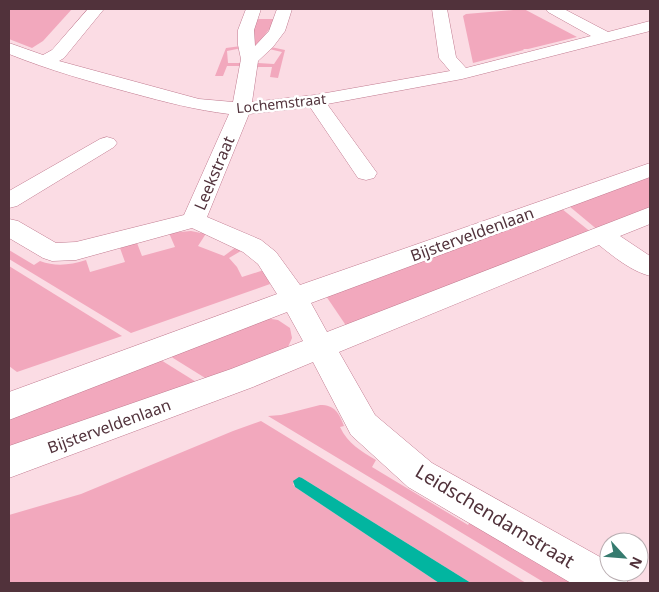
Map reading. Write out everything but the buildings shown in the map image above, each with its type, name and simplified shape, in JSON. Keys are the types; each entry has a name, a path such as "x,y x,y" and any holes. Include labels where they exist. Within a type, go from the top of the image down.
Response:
{"street":[{"path":"44,62 58,54 96,9"},
{"name":"Leekstraat","path":"253,9 246,30 246,44 250,58 240,109 194,220 252,246 267,258 294,298"},
{"path":"250,58 267,45 277,31 283,19 284,9"},
{"path":"439,9 448,58 462,74"},
{"path":"553,9 606,38"},
{"name":"Lochemstraat","path":"9,48 44,62 122,86 199,106 240,109 315,101 462,74 650,26"},
{"path":"315,101 366,173"},
{"path":"9,201 107,143"},
{"name":"Bijsterveldenlaan","path":"9,406 294,298 650,170"},
{"name":"Bijsterveldenlaan","path":"9,462 242,378 650,215"},
{"path":"9,227 52,252 76,251 194,220"},
{"path":"601,234 627,254 650,267"},
{"path":"294,298 321,345"},
{"name":"Leidschendamstraat","path":"321,345 363,425 420,475 608,583"}],"shaded area":[{"path":"9,9 72,9 43,41 32,48 9,39"},
{"path":"524,9 577,37 473,63 463,16 466,14"},
{"path":"253,19 277,19 255,48"},
{"path":"241,46 242,48 227,51 228,63 244,63 243,66 227,66 223,76 215,76 226,48"},
{"path":"271,47 285,50 278,78 270,77 272,67 257,67 258,63 274,64 282,52 269,49"},
{"path":"650,177 650,211 599,231 569,206"},
{"path":"562,209 592,233 347,327 326,296"},
{"path":"207,232 198,246 224,256 240,244 246,248 229,258 237,267 242,277 264,270 270,284 131,333 9,259 9,250 34,265 40,261 63,265 86,260 90,272 125,262 120,248 137,243 142,256 175,247 169,233"},
{"path":"9,266 122,336 17,372 9,366"},
{"path":"265,318 278,320 290,328 292,338 288,347 210,381 165,353"},
{"path":"156,357 201,385 9,453 9,411"},
{"path":"320,405 329,406 336,411 344,426 340,427 351,443 376,460 372,467 468,525 473,517 586,583 545,583 268,416 281,415"},
{"path":"261,421 526,583 471,583 302,478 293,484 295,487 439,583 9,583 9,515 81,494"},
{"path":"299,477 471,583 439,583 295,487 293,481"}]}
